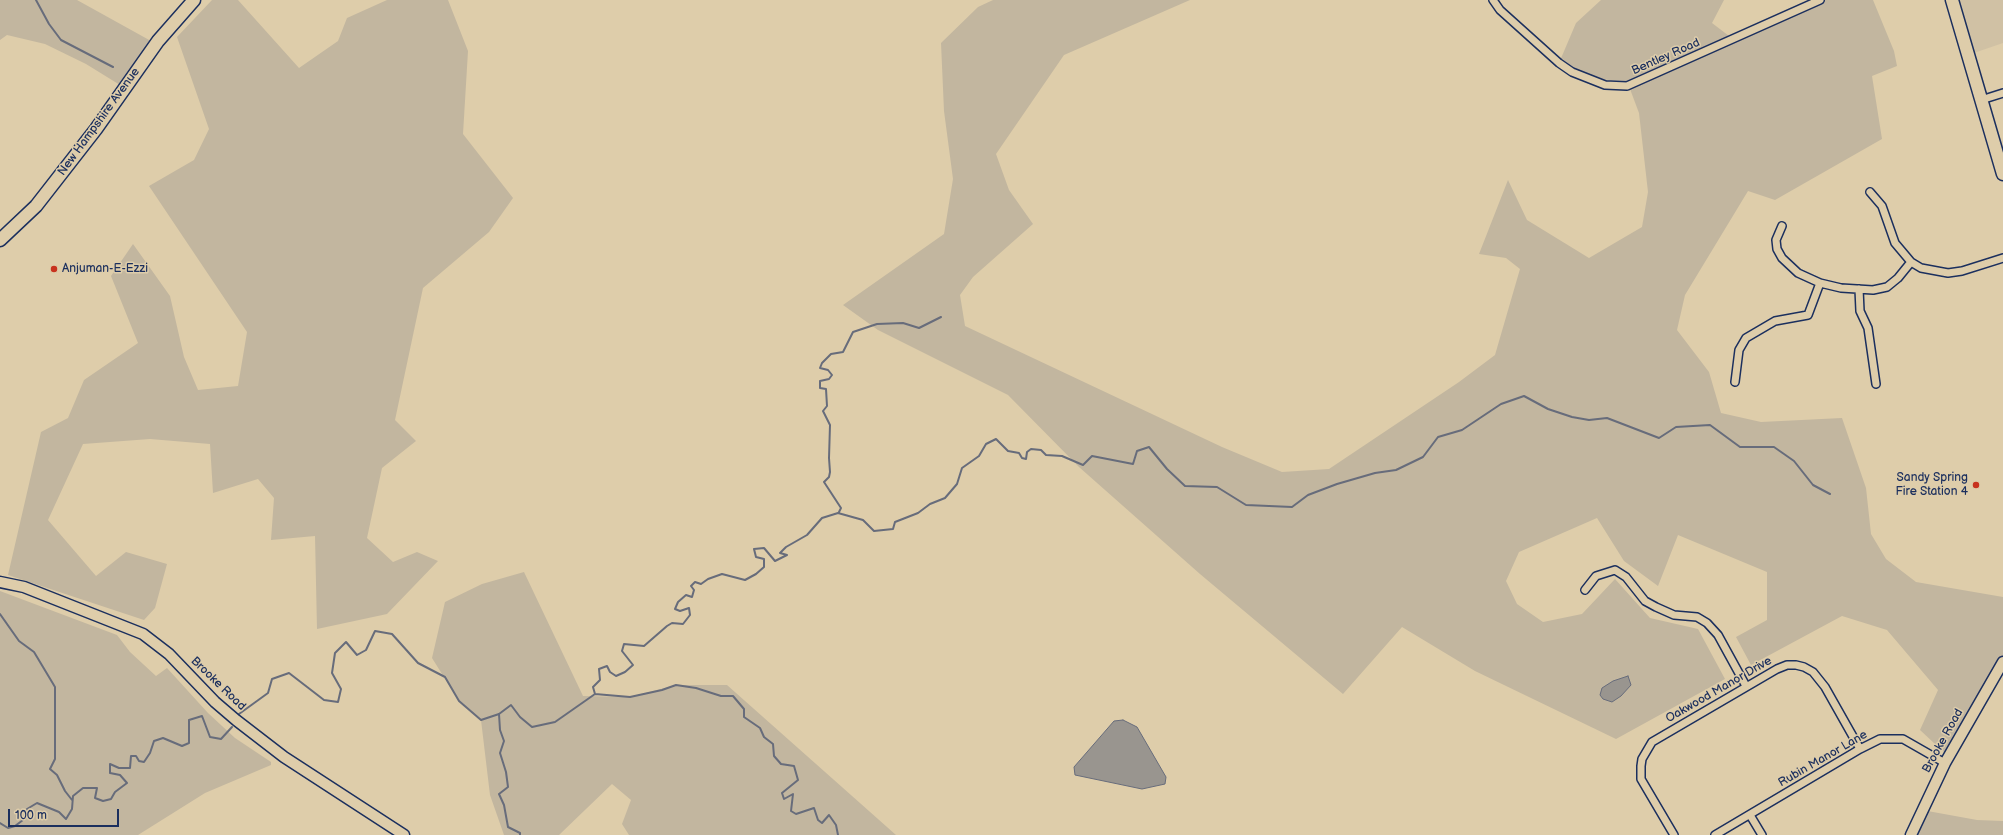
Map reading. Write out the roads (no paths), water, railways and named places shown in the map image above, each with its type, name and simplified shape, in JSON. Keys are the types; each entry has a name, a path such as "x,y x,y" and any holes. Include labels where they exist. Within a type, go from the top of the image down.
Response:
{"main road":[{"name":"New Hampshire Avenue","path":"0,240 36,206 96,129 158,41 194,0"},
{"path":"1952,0 2003,174"}],"street":[{"name":"Bentley Road","path":"1493,0 1500,10 1559,63 1572,72 1605,85 1627,86 1820,0"},
{"path":"1981,100 2003,93"},
{"path":"1870,192 1882,206 1895,243 1911,262 1930,271 1948,273 1962,271 2003,258"},
{"path":"1782,226 1776,240 1777,249 1782,258 1798,273 1820,283 1841,288 1873,290 1887,287 1898,278 1911,262"},
{"path":"1735,382 1739,350 1746,338 1775,321 1808,315 1820,283"},
{"path":"1859,289 1860,311 1868,328 1876,384"},
{"path":"1585,590 1596,576 1615,570 1626,577 1645,601 1674,615 1697,617 1708,623 1718,635 1746,686"},
{"name":"Brooke Road","path":"0,582 24,588 142,634 169,654 215,702 284,757 404,835"},
{"name":"Brooke Road","path":"1911,835 1945,763 2003,662"},
{"name":"Oakwood Manor Drive","path":"1674,835 1642,778 1642,759 1652,742 1746,686 1787,665 1804,667 1813,672 1825,687 1860,749"},
{"name":"Rubin Manor Lane","path":"1715,835 1860,749 1880,739 1903,739 1945,763"},
{"path":"1750,815 1762,835"}],"waterway":[{"path":"36,0 49,24 61,40 113,67"},
{"path":"839,512 841,508 824,482 829,477 830,472 830,425 823,411 827,406 826,389 820,388 820,381 829,379 832,375 828,370 820,368 822,363 831,354 843,352 853,332 877,324 903,323 919,328 941,317"},
{"path":"239,714 268,693 272,679 289,673 324,700 338,702 341,689 332,673 335,653 346,642 357,655 366,650 375,631 392,634 418,663 445,677 459,701 481,720 499,714 511,705 520,717 532,727 555,722 595,694 593,687 600,680 599,669 607,666 610,672 616,676 625,672 633,665 622,651 624,644 644,646 672,623 683,624 690,615 689,608 680,611 675,609 678,602 686,595 692,597 694,590 691,586 695,582 701,584 708,579 722,574 745,580 756,574 764,567 764,559 756,557 754,549 764,548 775,561 787,555 780,553 786,547 807,535 822,518 838,513 863,520 874,531 893,529 895,522 918,513 930,504 945,498 957,484 962,468 979,456 986,444 996,439 1008,451 1019,453 1022,458 1026,459 1027,452 1031,449 1041,450 1046,455 1062,456 1083,465 1092,456 1133,464 1137,451 1149,447 1167,469 1185,486 1217,487 1246,505 1292,507 1308,495 1337,484 1375,473 1396,470 1423,457 1438,437 1462,430 1501,404 1524,396 1548,409 1572,417 1589,420 1607,418 1659,438 1676,427 1710,425 1740,447 1774,447 1794,461 1813,485 1830,494"},
{"path":"0,614 19,641 34,652 55,687 55,759 50,769 57,775 65,791 72,800"},
{"path":"595,694 630,697 662,690 676,685 696,688 721,696 733,696 744,709 744,717 760,728 764,737 773,744 774,756 781,764 794,766 798,780 782,793 784,799 793,794 791,811 796,814 814,808 818,820 822,823 829,815 836,825 838,835"},
{"path":"499,714 500,730 504,741 500,753 506,772 508,787 499,794 504,805 508,827 520,833 520,835"},
{"path":"0,823 8,828 15,826 27,817 27,809 37,803 59,812 66,819 72,809 73,796 83,788 97,788 95,798 103,801 111,799 115,792 127,783 120,775 110,773 110,764 119,768 130,768 131,756 136,756 139,761 144,762 150,753 154,741 163,738 182,746 189,743 189,720 202,716 210,737 221,739 232,727"}],"place":[{"name":"Anjuman-E-Ezzi","path":"54,269"},
{"name":"Sandy Spring Fire Station 4","path":"1976,485"}]}
